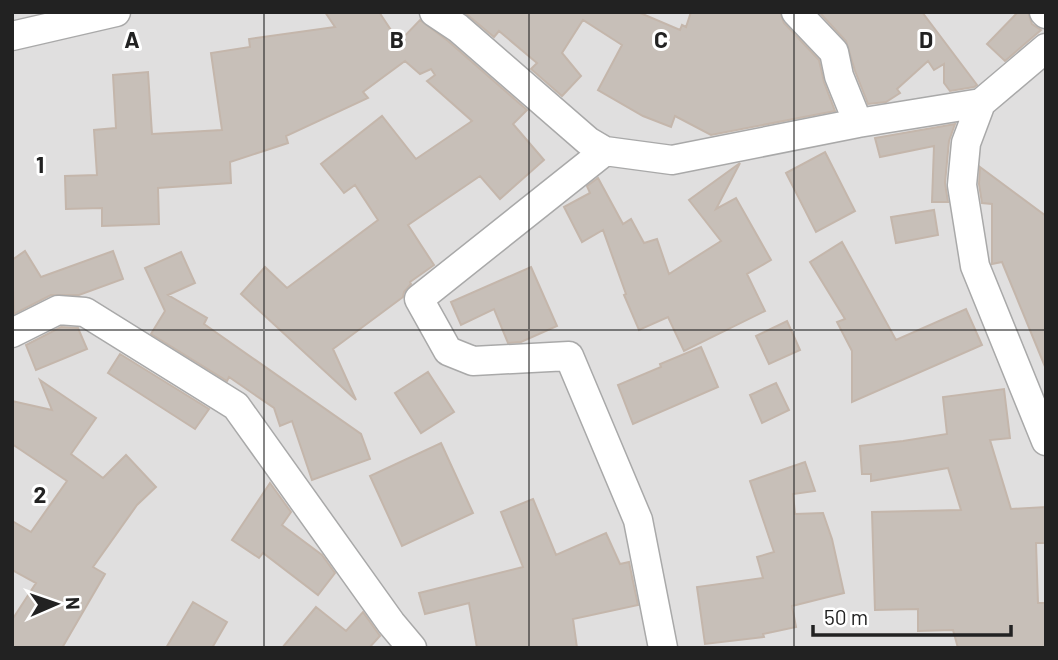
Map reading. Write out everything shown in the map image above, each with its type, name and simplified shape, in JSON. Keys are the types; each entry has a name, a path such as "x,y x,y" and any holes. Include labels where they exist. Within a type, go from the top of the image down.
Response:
{"street":[{"path":"12,36 116,12"},
{"path":"434,12 458,28 588,141 605,151 672,160 858,123 981,103"},
{"path":"796,12 834,52 839,76 858,123"},
{"path":"1046,48 981,103 967,144 962,185 975,266 1046,441"},
{"path":"605,151 419,299 447,351 473,361 569,356 638,520 663,648"},
{"path":"12,333 58,310 85,312 236,406 391,623 412,648"}],"shaded area":[{"path":"12,12 1046,12 1046,648 12,648"}],"building":[{"path":"325,12 379,12 399,42 420,20 527,110 513,124 544,160 500,199 480,176 408,225 434,265 410,282 403,297 333,349 356,400 241,294 265,267 287,288 378,220 355,185 344,193 321,164 382,116 416,159 472,121 427,81 435,75 431,69 420,74 405,61 363,92 368,98 286,136 288,143 230,162 231,183 158,188 159,224 102,226 102,208 66,209 65,176 97,175 94,130 116,128 113,75 148,72 152,134 222,130 211,53 250,47 249,39 335,27"},
{"path":"464,12 638,12 680,30 682,25 686,27 691,12 780,12 784,23 819,60 835,111 711,135 675,116 671,127 643,116 598,90 622,45 583,20 562,53 581,76 562,96 531,69 537,63 499,31 494,37"},
{"path":"819,12 922,12 977,85 950,91 944,83 944,64 934,70 928,61 897,89 900,93 886,102 868,104 846,41"},
{"path":"1018,12 1028,12 1032,24 1041,30 1005,61 987,44"},
{"path":"955,124 949,141 945,183 948,202 932,202 934,146 880,157 875,138"},
{"path":"825,152 855,211 816,232 786,173"},
{"path":"740,163 716,209 736,198 771,260 747,274 765,311 684,351 668,317 639,330 624,295 626,294 603,230 582,242 564,207 590,193 587,186 598,178 623,224 631,219 644,243 657,239 669,274 721,241 689,200"},
{"path":"980,167 1046,216 1046,369 1002,262 992,264 992,204 982,203"},
{"path":"934,210 938,235 896,243 891,217"},
{"path":"842,242 896,340 966,309 982,345 852,402 852,351 837,322 845,319 810,262"},
{"path":"25,251 41,277 113,251 123,279 79,295 51,295 14,314 12,260"},
{"path":"181,252 195,283 168,295 207,318 204,324 361,434 370,459 312,480 292,421 280,426 274,408 229,377 227,381 151,334 165,311 145,268"},
{"path":"531,267 557,326 521,342 508,343 494,309 461,325 451,302"},
{"path":"787,321 800,350 769,364 756,336"},
{"path":"61,327 78,328 87,349 36,370 26,345"},
{"path":"701,347 718,387 633,424 618,385"},
{"path":"120,354 209,409 195,429 108,373"},
{"path":"428,372 454,412 421,433 395,393"},
{"path":"40,380 96,418 71,454 103,478 126,455 156,487 137,505 93,567 105,574 62,648 12,648 12,620 36,583 12,570 12,521 31,532 67,481 12,444 12,401 52,410"},
{"path":"776,383 789,410 762,423 750,395"},
{"path":"1004,389 1010,438 990,440 1011,509 1046,507 1046,543 1036,543 1038,603 1046,603 1046,648 958,648 953,630 918,631 918,609 875,610 872,512 961,510 948,468 871,481 871,474 862,474 860,446 947,434 943,397"},
{"path":"441,443 473,513 402,546 370,476"},
{"path":"805,462 815,491 793,494 795,514 823,513 832,539 844,593 792,606 796,627 763,634 764,637 705,644 697,587 763,578 757,557 774,552 750,481"},
{"path":"270,483 291,512 282,525 322,555 335,573 318,595 263,553 259,558 232,540"},
{"path":"533,499 556,555 606,533 620,564 629,562 638,605 573,619 577,648 477,648 469,603 425,614 419,593 523,567 501,512"},
{"path":"193,602 227,622 212,648 166,648"},
{"path":"316,607 346,631 363,612 380,636 369,648 282,648"}]}
